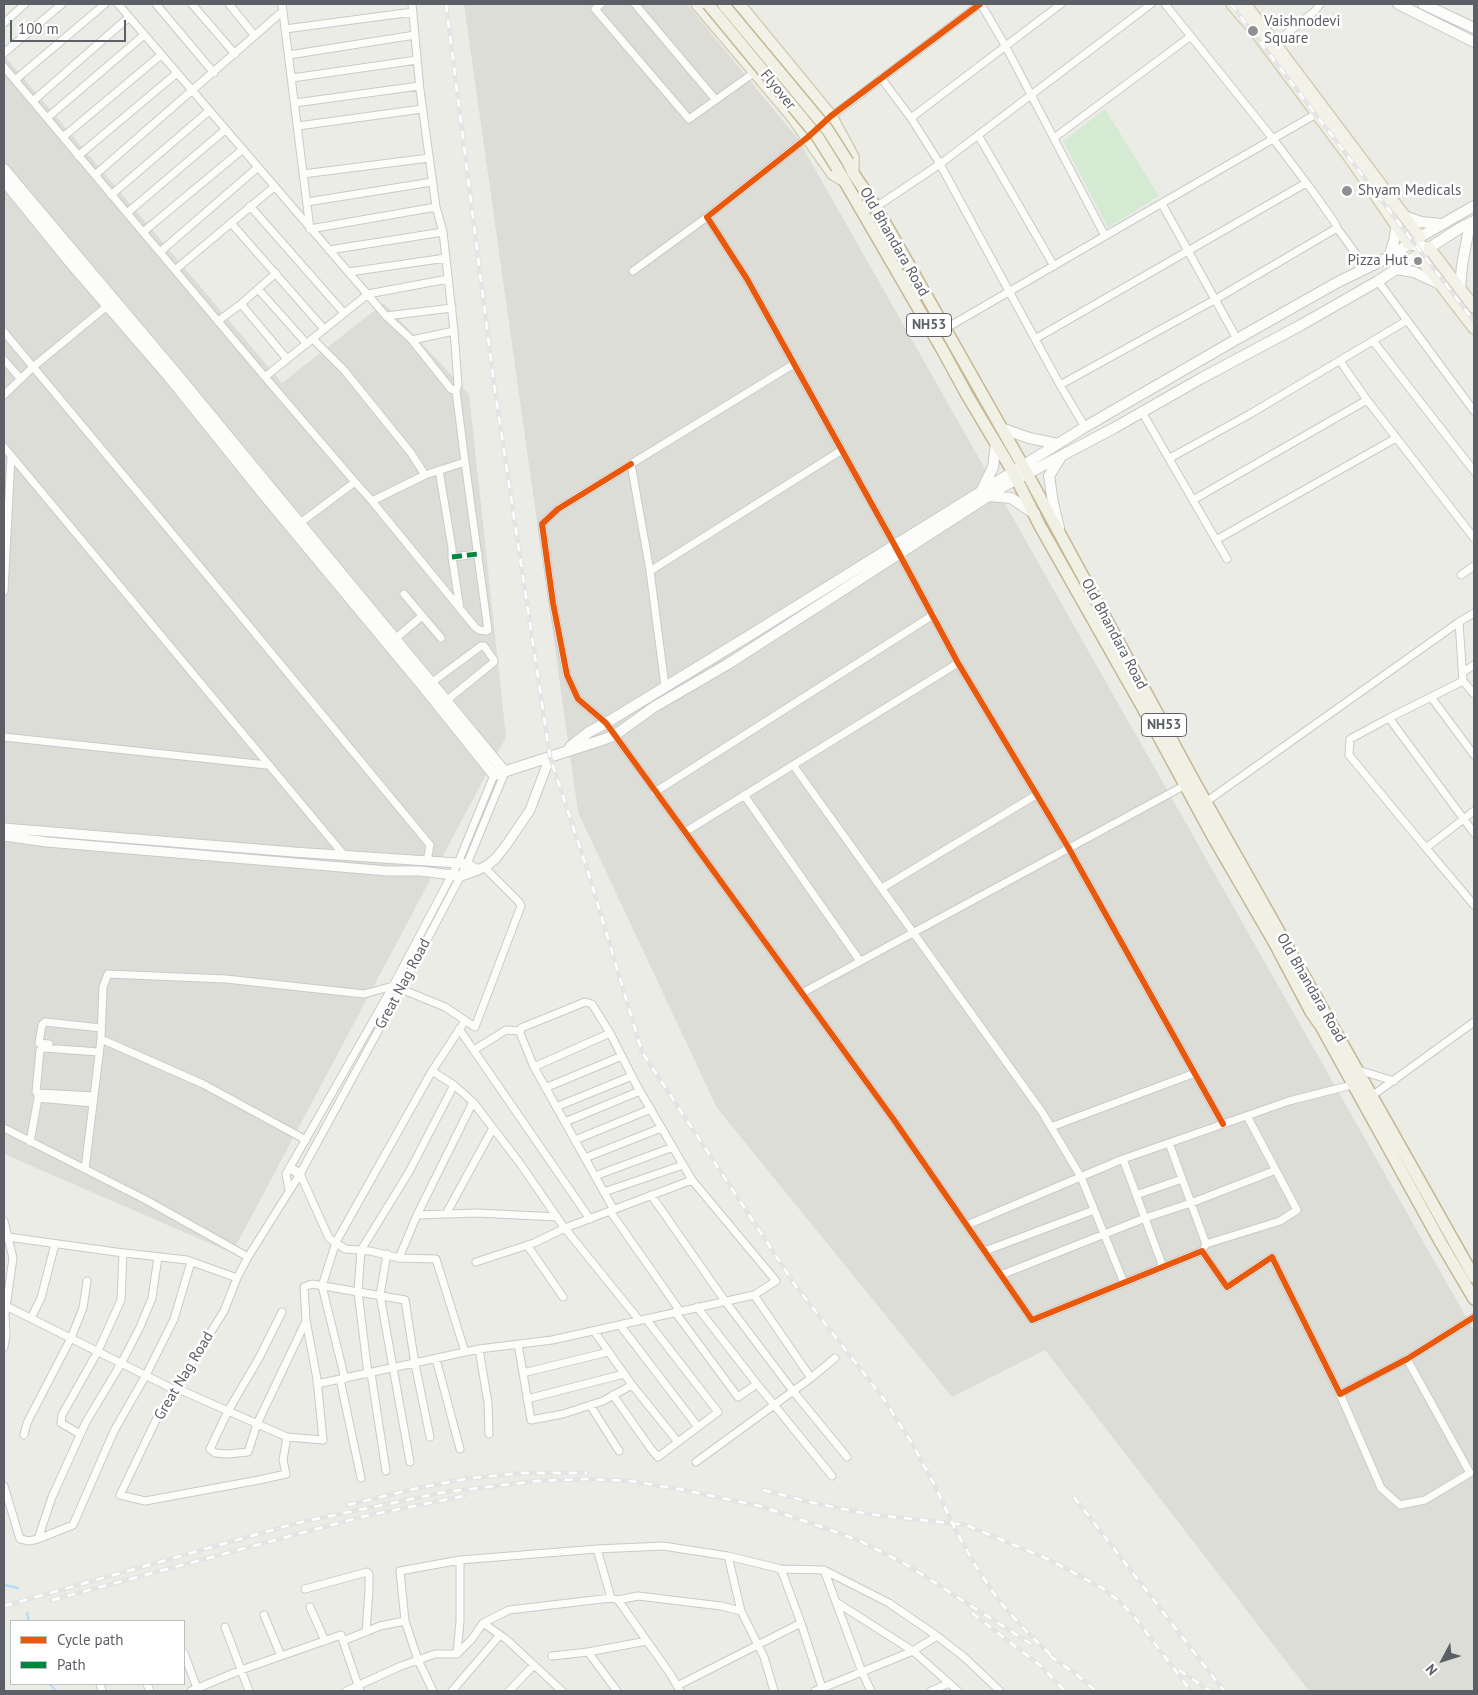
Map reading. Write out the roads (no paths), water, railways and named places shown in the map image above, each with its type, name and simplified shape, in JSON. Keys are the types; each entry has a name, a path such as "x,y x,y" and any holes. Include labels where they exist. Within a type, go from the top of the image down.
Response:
{"highway":[{"name":"Flyover","path":"708,4 817,136 843,180"},
{"name":"Flyover","path":"722,4 826,129 851,168"},
{"name":"Old Bhandara Road","path":"851,168 876,207 939,332 1001,428 1020,472 1061,536 1091,603 1189,783 1358,1070 1359,1083 1367,1099 1474,1278"},
{"name":"NH53","path":"843,180 939,332 967,395 996,443 1020,472 1035,514 1091,603"},
{"name":"NH53","path":"1202,805 1254,910 1274,942 1311,1012 1359,1083"},
{"name":"NH53","path":"1367,1099 1441,1243 1474,1299"}],"main road":[{"name":"NH53","path":"697,4 808,137 833,174 843,180"},
{"name":"Old Bhandara Road","path":"740,4 831,116 853,157 851,168"},
{"path":"1232,4 1256,32 1316,114 1401,221 1441,224"},
{"path":"1245,4 1419,246 1440,284 1474,328"},
{"path":"1398,4 1474,42"},
{"path":"1427,5 1474,28"},
{"path":"4,169 77,262 296,526 494,775 605,740 615,735 654,707 728,664 898,550 1020,472 1060,449 1142,412 1378,281 1396,269 1441,224 1474,206"},
{"path":"4,181 77,262 107,306 395,639 505,772"},
{"path":"1389,257 1401,221"},
{"path":"1061,536 1049,476 1060,449 1085,427 1338,282 1389,257 1419,246 1472,222"},
{"path":"1460,289 1462,264 1472,222"},
{"path":"1419,246 1460,289 1474,307"},
{"path":"1396,269 1414,272 1440,284"},
{"path":"1001,428 1060,449"},
{"path":"985,494 993,467 996,443"},
{"path":"985,494 1011,498 1035,514"},
{"path":"566,751 589,732 898,550"}],"street":[{"path":"4,22 25,4"},
{"path":"4,54 62,4"},
{"path":"15,80 105,4"},
{"path":"118,4 310,229 386,316 412,340 451,388 456,391"},
{"path":"156,4 214,73"},
{"path":"192,4 235,54"},
{"path":"229,4 255,36"},
{"path":"601,4 595,9 689,120 715,99 755,72"},
{"path":"635,4 715,99"},
{"path":"633,271 808,137 831,116 980,4 1006,47 1105,236"},
{"path":"911,118 1061,4"},
{"path":"876,207 940,164 1151,4"},
{"path":"1165,4 1274,140 1367,269"},
{"path":"1274,43 1315,11 1320,4"},
{"path":"95,175 193,92 255,36 283,6"},
{"path":"283,6 310,229"},
{"path":"4,67 372,501 460,610 475,627 486,632 488,630 456,391 458,385 454,331 443,232 432,182 419,86 412,8 285,29"},
{"path":"32,101 129,17"},
{"path":"47,118 144,35"},
{"path":"289,54 415,35"},
{"path":"1054,138 1191,36"},
{"path":"63,137 161,55"},
{"path":"292,78 417,60"},
{"path":"78,156 176,73"},
{"path":"881,78 911,118 940,164 1008,292 1085,427"},
{"path":"295,103 419,86"},
{"path":"298,126 422,109"},
{"path":"112,195 210,111"},
{"path":"939,332 1316,114"},
{"path":"127,213 225,130"},
{"path":"978,135 1054,266"},
{"path":"143,232 242,150"},
{"path":"304,174 429,158"},
{"path":"160,252 257,168"},
{"path":"307,202 432,182"},
{"path":"1035,340 1306,183"},
{"path":"175,270 274,187"},
{"path":"1162,204 1237,339"},
{"path":"250,206 344,313"},
{"path":"310,229 436,207"},
{"path":"707,216 747,279 898,550 958,663 1068,847 1223,1124"},
{"path":"231,223 324,329"},
{"path":"1060,385 1216,299 1337,228"},
{"path":"329,250 443,232"},
{"path":"349,272 446,258"},
{"path":"218,321 241,304 276,273"},
{"path":"265,377 368,294 448,279"},
{"path":"1378,281 1474,412"},
{"path":"258,289 310,341 350,377 412,453 425,475"},
{"path":"241,304 287,359"},
{"path":"4,395 107,306"},
{"path":"386,316 452,308"},
{"path":"1170,458 1250,414 1406,321"},
{"path":"412,340 454,331"},
{"path":"4,332 430,845 424,872"},
{"path":"1372,341 1474,471"},
{"path":"4,360 21,379"},
{"path":"1340,361 1367,400 1474,538"},
{"path":"794,364 558,509 542,524 553,603 567,675 578,699 606,723 615,735 894,1120 1032,1320 1202,1251 1206,1244 1280,1221 1297,1210 1247,1116"},
{"path":"1193,500 1367,400"},
{"path":"1142,412 1227,559"},
{"path":"1216,540 1396,438"},
{"path":"4,447 344,856 345,867"},
{"path":"650,571 842,450"},
{"path":"4,591 11,456"},
{"path":"372,501 425,475 465,462"},
{"path":"631,464 650,571 665,686"},
{"path":"439,470 460,610"},
{"path":"296,526 355,482"},
{"path":"452,557 478,554"},
{"path":"1461,575 1474,566"},
{"path":"404,594 441,638"},
{"path":"1202,805 1474,613"},
{"path":"655,792 932,615"},
{"path":"395,639 422,616"},
{"path":"1459,622 1463,681 1474,694"},
{"path":"431,683 481,646 484,646 494,662 446,701"},
{"path":"685,832 958,663"},
{"path":"1463,672 1474,665"},
{"path":"1463,681 1350,739 1349,755 1474,905"},
{"path":"1431,697 1474,755"},
{"path":"1389,718 1474,834"},
{"path":"4,738 268,765"},
{"path":"4,836 47,842 457,876 481,869 501,853 530,810 550,757"},
{"path":"793,765 1051,1127 1081,1177 1124,1283"},
{"name":"Great Nag Road","path":"287,1437 283,1460 286,1474 145,1501 120,1494 157,1418 224,1311 237,1278 248,1257 300,1174 401,989 463,864 505,772"},
{"path":"463,864 494,775"},
{"path":"802,993 1189,783"},
{"path":"744,795 860,961"},
{"path":"882,888 1036,796"},
{"path":"1426,848 1474,811"},
{"path":"4,828 463,864 481,869 519,902 521,906 474,1027 445,1007 401,989"},
{"path":"289,1191 286,1174 457,876"},
{"path":"84,1169 101,1038 103,987 108,974 226,980 364,994 393,986"},
{"path":"318,1384 479,1349 552,1340 594,1331 754,1295 776,1281 692,1180 592,1004 585,1002 521,1028 520,1031"},
{"path":"361,1478 322,1286 336,1242 432,1071 465,1021"},
{"path":"99,1050 41,1044 39,1041 42,1025 45,1022 101,1028"},
{"path":"1367,1099 1474,1022"},
{"path":"459,1029 590,1219"},
{"path":"474,1050 506,1030 520,1031"},
{"path":"520,1031 534,1067 604,1192 612,1210 678,1312 738,1397 757,1384"},
{"path":"534,1067 610,1033"},
{"path":"101,1038 203,1084 306,1140"},
{"path":"93,1099 37,1093 40,1050 44,1048 99,1050"},
{"path":"545,1088 622,1056"},
{"path":"1358,1070 1394,1081"},
{"path":"432,1071 473,1102 519,1162 565,1228 718,1412 658,1457 614,1395"},
{"path":"1051,1127 1195,1073"},
{"path":"556,1107 632,1076"},
{"path":"967,1225 1123,1159 1289,1101 1359,1083"},
{"path":"386,1471 360,1316 358,1292 361,1250 408,1172 454,1086"},
{"path":"565,1122 640,1091"},
{"path":"30,1142 38,1098 93,1099"},
{"path":"399,1258 417,1215 473,1102"},
{"path":"575,1140 651,1109"},
{"path":"4,1128 146,1200 248,1257"},
{"path":"446,1214 493,1128"},
{"path":"585,1158 661,1128"},
{"path":"1169,1143 1206,1244"},
{"path":"595,1176 673,1147"},
{"path":"1123,1159 1163,1267"},
{"path":"604,1192 683,1165"},
{"path":"290,1168 300,1174 329,1238 345,1249 387,1254 399,1258 436,1259 465,1352"},
{"path":"1001,1275 1145,1218 1191,1203 1276,1170"},
{"path":"1136,1195 1182,1179"},
{"path":"476,1262 527,1245 565,1228 692,1180"},
{"path":"651,1196 725,1301 793,1391 847,1457"},
{"path":"985,1251 1094,1210"},
{"path":"417,1215 477,1213 557,1217"},
{"path":"4,1221 13,1258 6,1295 4,1318 6,1335 4,1347"},
{"path":"8,1237 191,1262 237,1278"},
{"path":"31,1318 42,1298 55,1244"},
{"path":"527,1245 563,1297"},
{"path":"1202,1251 1226,1287 1272,1257 1340,1394 1381,1488 1400,1505 1425,1500 1470,1473 1407,1359"},
{"path":"80,1434 61,1422 62,1415 98,1351 120,1300 123,1253"},
{"path":"387,1254 380,1295 410,1462"},
{"path":"38,1539 52,1497 80,1434 140,1327 152,1298 158,1257"},
{"path":"4,1486 20,1538 29,1541 38,1539 73,1526 114,1431 146,1375 174,1319 191,1262"},
{"path":"4,1268 12,1266"},
{"path":"24,1435 27,1423 71,1338 83,1308 86,1281"},
{"path":"6,1306 176,1389 287,1437 323,1440 318,1384 306,1320 304,1287 312,1284 404,1300 430,1437"},
{"path":"754,1295 812,1378"},
{"path":"697,1307 832,1476"},
{"path":"282,1312 259,1358 228,1411 210,1449 215,1453 248,1452 257,1424 306,1320"},
{"path":"1340,1394 1407,1359 1474,1317"},
{"path":"620,1325 698,1427"},
{"path":"594,1331 632,1385 678,1442"},
{"path":"518,1344 531,1420 563,1414 590,1406 632,1385"},
{"path":"479,1349 488,1403 489,1434"},
{"path":"523,1372 608,1352"},
{"path":"696,1462 812,1378 835,1358"},
{"path":"436,1359 460,1449"},
{"path":"528,1399 624,1374"},
{"path":"590,1406 619,1452"},
{"path":"433,1691 418,1660 406,1621 400,1570 460,1560 597,1549 663,1546 728,1556 781,1569 824,1570 889,1603 937,1636 1000,1691"},
{"path":"597,1549 614,1599 679,1689 758,1644 801,1623"},
{"path":"728,1556 741,1610 764,1657 774,1691"},
{"path":"457,1654 460,1621 460,1560"},
{"path":"781,1569 801,1623 820,1690 913,1651 937,1636"},
{"path":"824,1570 862,1672 871,1691"},
{"path":"305,1589 367,1572 369,1574 369,1590 366,1632"},
{"path":"346,1691 359,1689 401,1666 435,1654 457,1654 472,1640 483,1624 509,1610 638,1596 741,1610"},
{"path":"836,1602 913,1651 958,1691"},
{"path":"310,1606 325,1641"},
{"path":"264,1616 281,1656"},
{"path":"343,1641 380,1626 406,1621"},
{"path":"483,1624 500,1635 562,1691"},
{"path":"225,1627 249,1691"},
{"path":"185,1656 196,1690 241,1670 341,1635 359,1689"},
{"path":"452,1691 500,1635"},
{"path":"552,1656 588,1652 646,1641"},
{"path":"588,1652 617,1691"},
{"path":"509,1691 534,1665"},
{"path":"931,1691 949,1683"}],"waterway":[{"path":"4,1585 18,1588"},
{"path":"27,1613 29,1620"},
{"path":"51,1685 56,1691"}],"railway":[{"path":"446,4 494,384 550,757 589,875 642,1052 795,1285 883,1398 913,1445 957,1533 999,1601 1055,1659"},
{"path":"1231,4 1474,321"},
{"path":"348,1505 470,1478 523,1473 587,1473"},
{"path":"4,1606 297,1523 445,1492 537,1481 588,1479 630,1481 679,1489 760,1506 831,1530 862,1542 907,1565 1031,1644"},
{"path":"763,1490 868,1514 966,1525 1050,1560 1102,1588 1118,1600 1133,1615 1191,1691"},
{"path":"52,1600 365,1516 464,1496"},
{"path":"1074,1497 1224,1691"},
{"path":"972,1613 1042,1667 1065,1691"},
{"path":"1050,1656 1096,1691"},
{"path":"1179,1670 1210,1691"}],"place":[{"name":"Vaishnodevi Square","path":"1253,31"},
{"name":"Shyam Medicals","path":"1347,191"},
{"name":"Pizza Hut","path":"1418,261"}]}
